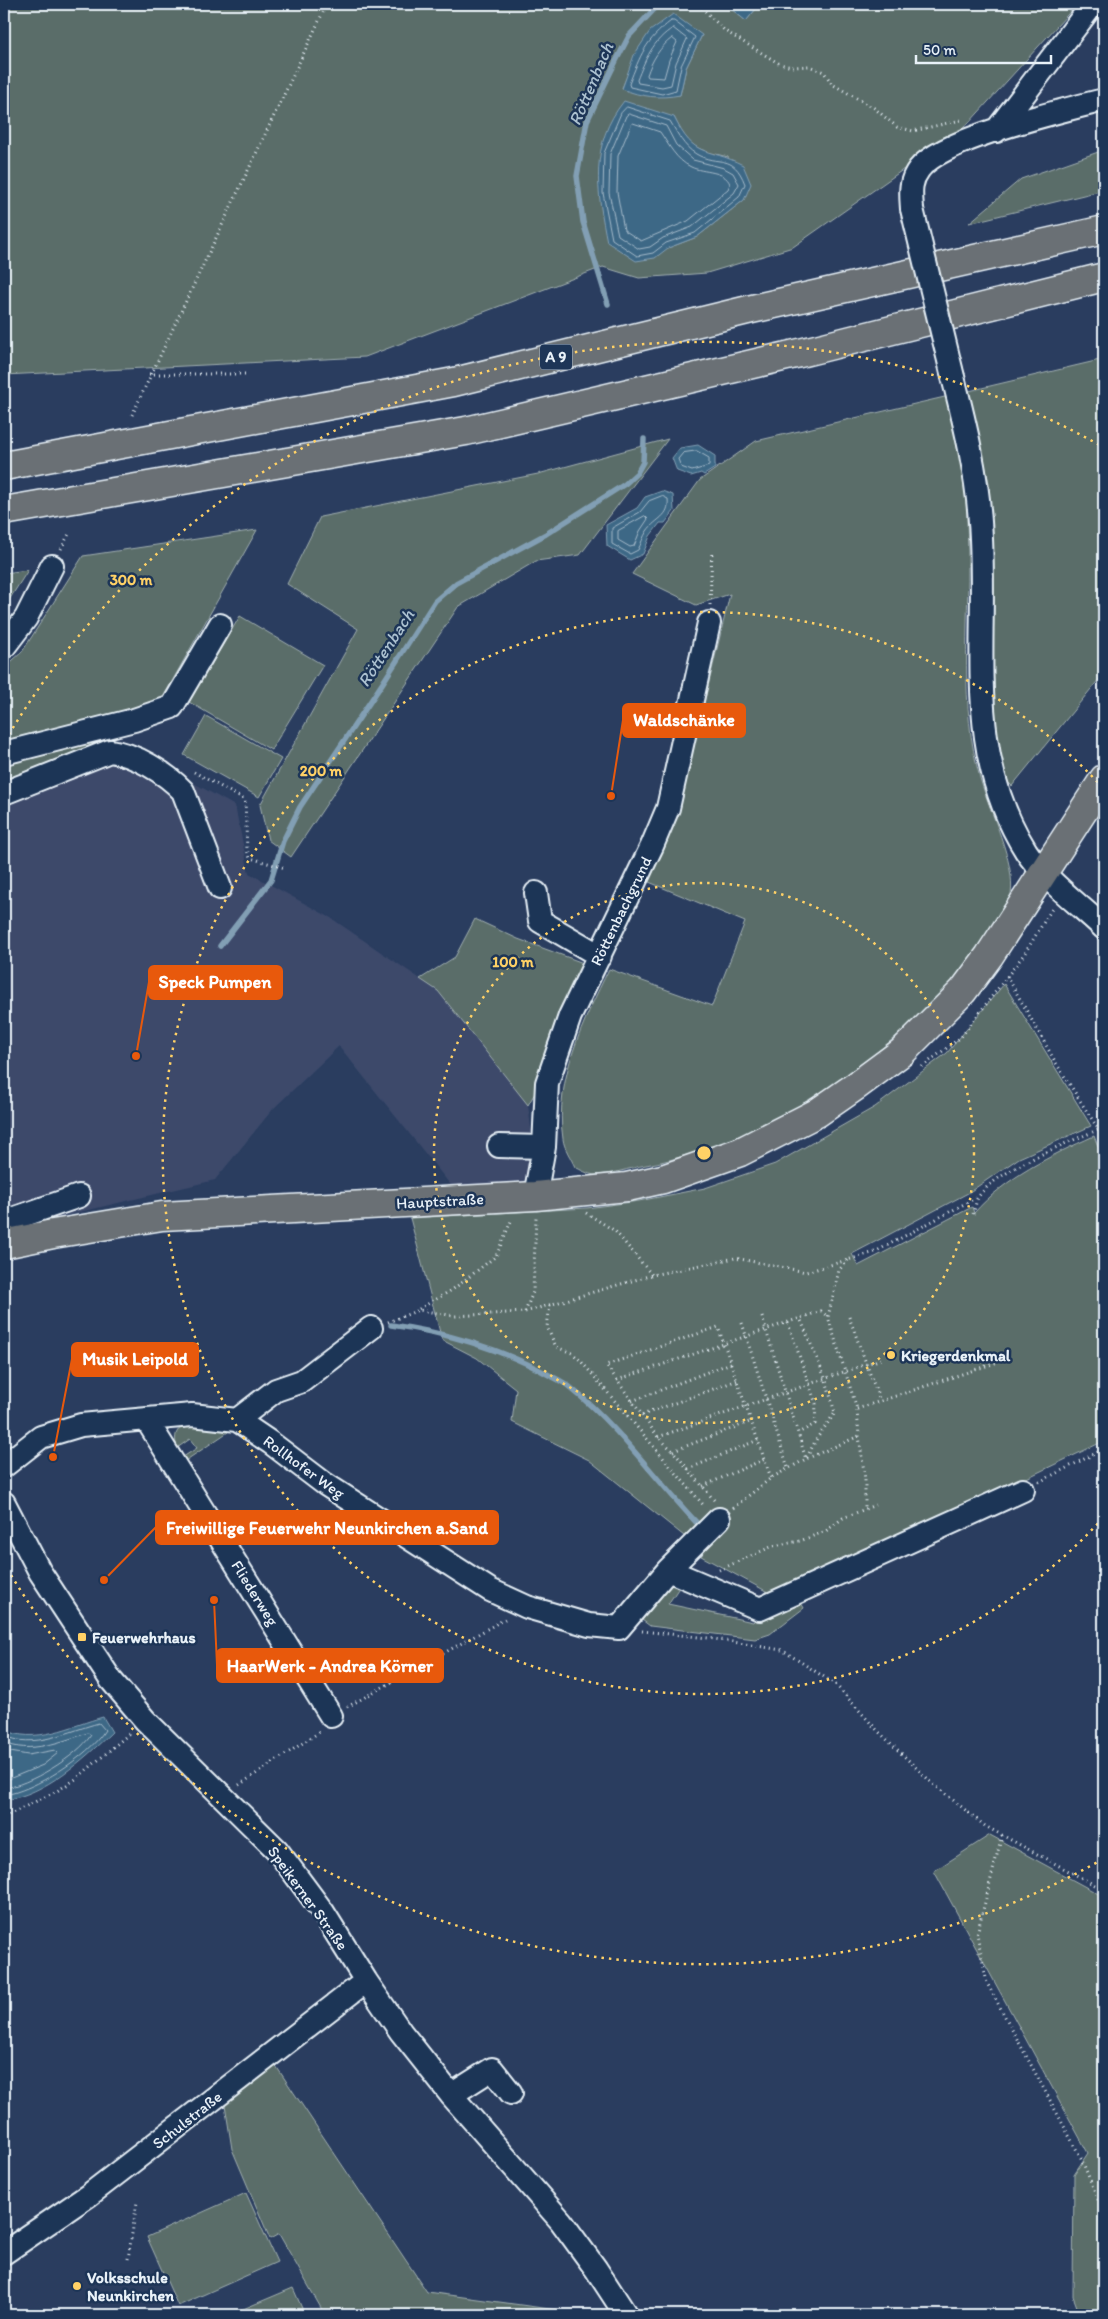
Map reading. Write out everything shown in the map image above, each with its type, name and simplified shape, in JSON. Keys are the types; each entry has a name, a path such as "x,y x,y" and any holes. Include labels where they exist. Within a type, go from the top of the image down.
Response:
{"main road":[{"name":"A 9","path":"4,466 454,382 752,309 1104,230"},
{"path":"4,511 466,431 804,352 1104,277"},
{"name":"Hauptstraße","path":"4,1244 162,1216 535,1196 627,1187 663,1179 698,1167 776,1135 817,1113 902,1052 962,992 989,956 1052,880 1104,779"}],"street":[{"path":"996,131 1093,4"},
{"path":"1104,100 1046,115 940,151 920,168 910,185 912,209 967,430 980,522 981,694 985,739 994,784 1004,812 1027,853 1052,880 1104,928"},
{"path":"4,647 26,618 52,566"},
{"name":"Röttenbachgrund","path":"535,1196 544,1147 547,1082 570,1016 600,956 668,808 709,623"},
{"path":"4,753 134,720 172,707 220,625"},
{"path":"4,793 110,751 122,752 174,782 183,791 220,888"},
{"path":"536,892 540,921 600,956"},
{"path":"499,1146 544,1147"},
{"path":"4,1222 79,1196"},
{"path":"237,1420 276,1390 302,1381 371,1328"},
{"name":"Rollhofer Weg","path":"4,1466 41,1437 82,1425 192,1415 237,1420 325,1484 490,1590 527,1607 589,1625 619,1628"},
{"name":"Fliederweg","path":"146,1419 332,1716"},
{"path":"668,1570 760,1609 1023,1490"},
{"name":"Speikerner Straße","path":"6,1515 40,1572 111,1680 145,1720 222,1798 277,1850 323,1912 366,1981 401,2032 451,2095 561,2222 596,2269 626,2315"},
{"path":"619,1628 668,1570 720,1518"},
{"name":"Schulstraße","path":"4,2253 90,2195 366,1981"},
{"path":"451,2095 492,2069 511,2093"}],"path":[{"path":"132,415 149,374 327,4"},
{"path":"698,4 725,31 780,64 792,67 809,66 824,72 832,84 874,108 897,127 913,131 962,120"},
{"path":"149,374 247,374"},
{"path":"709,623 712,550"},
{"path":"187,768 246,800 247,850 250,858 285,868"},
{"path":"1052,880 1054,904 1025,953 1007,976 1056,1063 1104,1138"},
{"path":"419,1310 455,1316 525,1312 652,1275 735,1258 806,1272 875,1252 979,1196 1001,1178 1051,1149 1100,1129"},
{"path":"525,1312 533,1292 536,1233 535,1196"},
{"path":"973,1214 979,1196"},
{"path":"585,1213 615,1231 652,1275"},
{"path":"371,1328 419,1310 452,1290 496,1256 514,1216"},
{"path":"828,1317 840,1270 849,1260"},
{"path":"550,1305 546,1327 556,1347 572,1353 580,1360 720,1518"},
{"path":"617,1380 724,1342 821,1311 828,1317 858,1408 859,1436 865,1479 865,1509"},
{"path":"762,1317 800,1432 806,1459"},
{"path":"849,1317 880,1401"},
{"path":"800,1318 826,1380 835,1414 816,1438 806,1459"},
{"path":"742,1322 788,1468"},
{"path":"788,1323 816,1404 814,1424 800,1432"},
{"path":"720,1518 703,1486 674,1451 658,1437 606,1365 718,1327 771,1478"},
{"path":"658,1437 766,1398 786,1394 881,1359"},
{"path":"858,1408 998,1362"},
{"path":"632,1401 731,1363"},
{"path":"642,1415 738,1380"},
{"path":"674,1451 752,1420"},
{"path":"720,1518 771,1478 806,1459 859,1436"},
{"path":"688,1469 758,1440"},
{"path":"1023,1490 1104,1449"},
{"path":"703,1486 765,1459"},
{"path":"700,1583 724,1567 773,1546 800,1541 826,1531 843,1518 876,1505"},
{"path":"222,1798 319,1734 332,1716 527,1607"},
{"path":"619,1628 708,1638 782,1650 835,1684 877,1730 931,1782 985,1826 1104,1890"},
{"path":"4,1817 57,1791 76,1779 145,1720"},
{"path":"1002,1835 977,1934 987,1983 1081,2158 1104,2214"},
{"path":"128,2259 137,2202"}],"shaded area":[{"path":"4,4 725,4 746,21 760,4 1077,4 968,124 793,247 707,273 639,278 603,267 365,357 4,375","holes":["702,35 686,68 680,95 622,88 627,76","674,117 684,135 694,146 728,157 744,200 697,237 668,248"]},
{"path":"1104,150 1104,190 969,223 1021,179"},
{"path":"1104,359 1104,673 1012,786 1003,777 992,716 994,599 989,483 969,391"},
{"path":"949,396 962,458 966,488 968,552 966,666 969,722 980,778 1010,867 1011,894 1008,903 961,970 925,1009 884,1046 840,1080 792,1109 744,1134 694,1153 607,1174 594,1175 584,1172 575,1167 564,1142 561,1117 563,1095 573,1051 609,969 712,1006 745,922 649,882 677,817 730,594 696,605 632,574 700,480 756,441"},
{"path":"668,439 580,555 536,561 458,607 291,857 268,840 260,805 358,629 287,584 320,517 538,474"},
{"path":"257,530 162,699 111,737 4,781 4,668 22,652 83,556"},
{"path":"28,570 4,608 4,573"},
{"path":"240,616 323,665 271,750 189,702"},
{"path":"206,716 281,759 259,797 184,755"},
{"path":"111,737 235,806 249,873 331,918 438,991 528,1105 534,1150 529,1185 453,1188 339,1046 273,1109 215,1180 4,1230 4,781"},
{"path":"475,919 518,939 586,964 555,1022 539,1086 528,1105 438,991 420,979 455,957"},
{"path":"1004,984 1091,1126 1019,1158 968,1193 852,1254 858,1266 972,1207 974,1213 1014,1178 1061,1151 1094,1136 1104,1161 1104,1441 777,1597 701,1556 723,1526 689,1540 589,1460 512,1422 516,1389 477,1358 442,1340 410,1218 587,1208 639,1201 705,1188 775,1164 875,1107 947,1053"},
{"path":"197,1424 228,1432 185,1461 183,1457 197,1448 190,1439 177,1448 177,1433 182,1427"},
{"path":"668,1581 680,1586 668,1604 753,1622 762,1613 799,1599 804,1608 770,1634 755,1639 650,1626 642,1620"},
{"path":"990,1835 1104,1897 1104,2315 1080,2315 1073,2296 1074,2174 1088,2153 934,1871"},
{"path":"272,2060 427,2292 557,2310 560,2315 325,2315 279,2234 270,2239 232,2149 224,2098"},
{"path":"246,2193 277,2262 178,2306 147,2237"},
{"path":"293,2288 305,2315 229,2315"}],"water":[{"path":"725,4 760,4 746,21"},
{"path":"673,14 702,35 686,68 680,95 651,96 622,89 634,55 650,31"},
{"path":"624,101 674,117 681,131 695,146 743,165 751,184 744,200 697,237 668,248 655,258 636,261 607,242 599,187 601,151 605,134 613,117"},
{"path":"698,445 715,456 715,468 704,475 701,473 691,476 677,471 672,458 680,448"},
{"path":"662,491 673,495 674,511 665,523 660,523 650,536 643,554 630,560 607,546 606,525 637,508 645,497"},
{"path":"103,1717 112,1732 76,1764 34,1791 4,1800 4,1729 15,1734 40,1735"}],"waterway":[{"name":"Röttenbach","path":"608,304 583,222 577,176 587,121 629,36 659,4"},
{"name":"Röttenbach","path":"220,946 271,880 283,841 300,807 435,601 456,583 546,534 625,484 637,473 643,462 644,439"},
{"path":"391,1325 432,1332 473,1343 512,1357 564,1383 589,1404 621,1436 696,1522"}],"place":[{"name":"Waldschänke","path":"611,796"},
{"name":"Speck Pumpen","path":"136,1056"},
{"name":"Kriegerdenkmal","path":"891,1355"},
{"name":"Musik Leipold","path":"53,1457"},
{"name":"Freiwillige Feuerwehr Neunkirchen a.Sand","path":"104,1580"},
{"name":"HaarWerk - Andrea Körner","path":"214,1600"},
{"name":"Feuerwehrhaus","path":"82,1637"},
{"name":"Volksschule Neunkirchen","path":"77,2286"}]}
